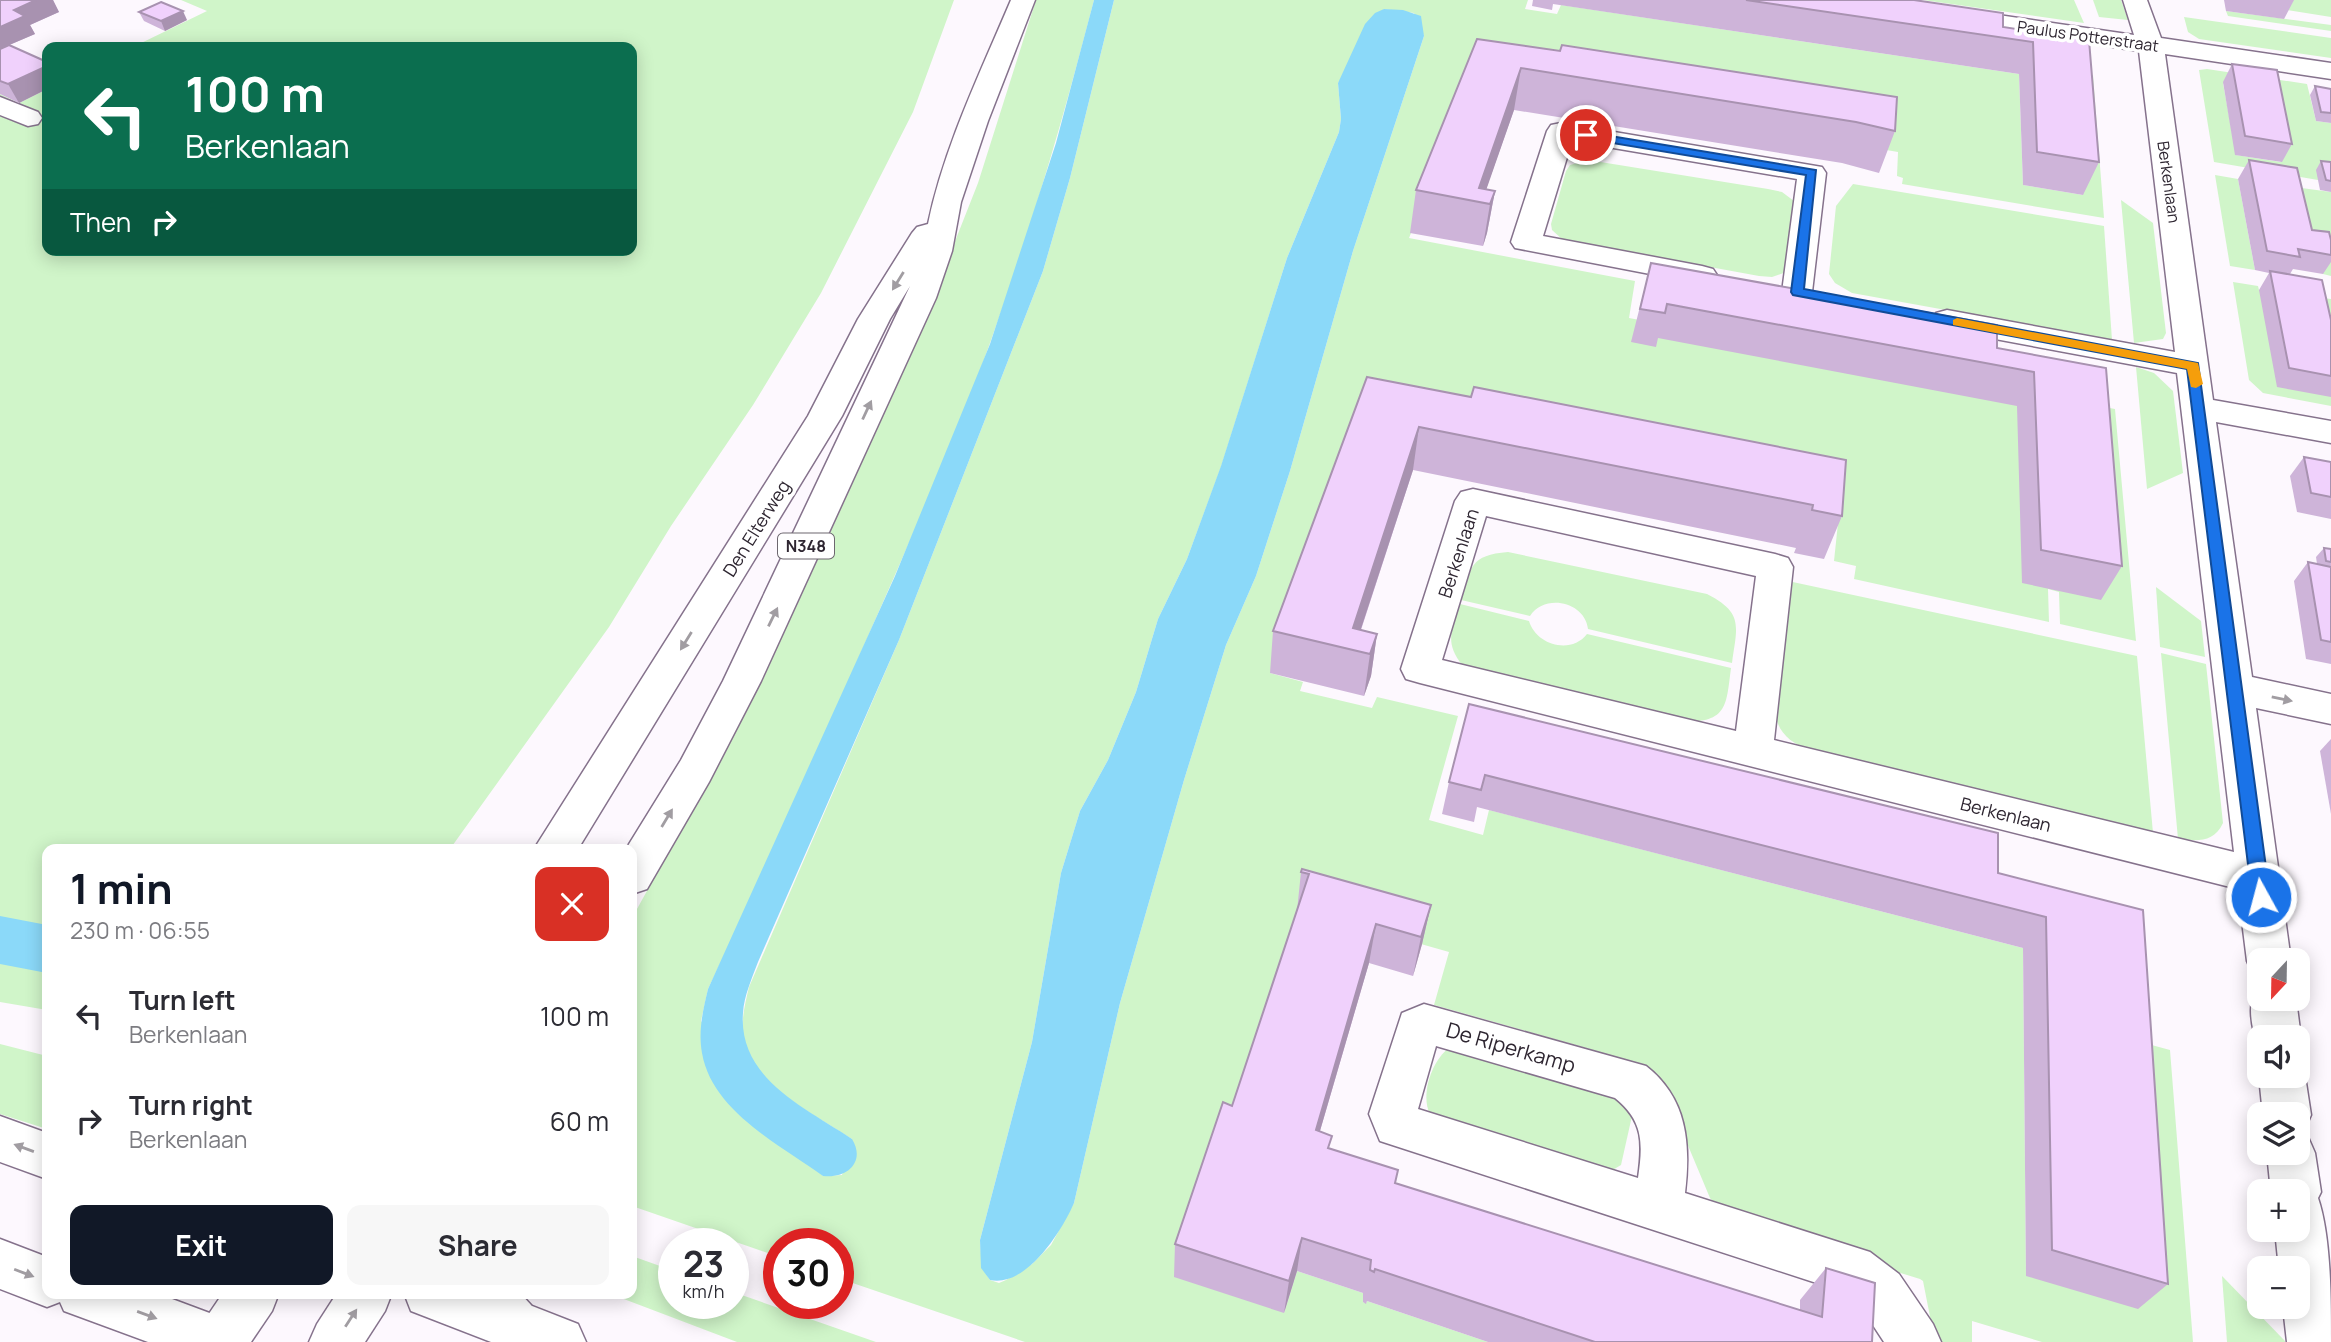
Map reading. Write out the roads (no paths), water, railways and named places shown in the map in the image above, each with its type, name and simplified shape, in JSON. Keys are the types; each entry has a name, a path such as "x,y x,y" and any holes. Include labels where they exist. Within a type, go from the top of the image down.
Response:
{"street":[{"name":"Den Elterweg","path":"974,121 1003,0"},
{"name":"Den Elterweg","path":"637,868 695,771 797,565 921,298 937,251 947,202 974,121 1023,0"},
{"name":"Paulus Potterstraat","path":"1846,0 2331,71"},
{"name":"Berkenlaan","path":"2135,0 2151,45 2267,948"},
{"path":"0,105 29,118"},
{"path":"1729,280 1526,242 1561,131 1812,173 1784,290 1830,298"},
{"name":"Den Elterweg","path":"558,844 818,427 874,319 947,202"},
{"path":"1923,316 2193,366"},
{"path":"2199,408 2331,432"},
{"name":"Berkenlaan","path":"1753,751 1775,566 1473,501 1420,669 2259,876"},
{"path":"2234,688 2331,709"},
{"name":"De Riperkamp","path":"1658,1207 1666,1146 1655,1104 1644,1090 1629,1081 1434,1025 1424,1024 1418,1027 1393,1114 1397,1125 1852,1270 1881,1292 1915,1342"},
{"path":"0,1139 42,1154"},
{"path":"2302,1242 2313,1342"},
{"path":"0,1264 42,1280"},
{"path":"99,1299 220,1342 250,1299"},
{"path":"335,1342 363,1299"},
{"path":"457,1299 498,1308 560,1342"}],"water":[{"path":"1094,0 1114,0 1070,178 1043,271 899,640 758,962 745,1000 744,1036 751,1056 763,1074 796,1103 852,1139 856,1147 857,1155 852,1167 840,1175 823,1176 750,1124 719,1092 708,1074 702,1053 701,1029 706,997 895,576 990,344 1056,143"},
{"path":"1384,9 1403,10 1421,16 1424,36 1353,251 1290,471 1256,576 1226,645 1184,780 1120,1003 1074,1203 1052,1242 1029,1267 1003,1280 990,1280 981,1268 980,1240 1032,1042 1061,873 1080,811 1108,760 1136,692 1158,619 1187,559 1221,466 1287,258 1339,132 1341,119 1338,83 1365,24 1375,13"},
{"path":"0,916 42,924 42,972 0,964"}]}
